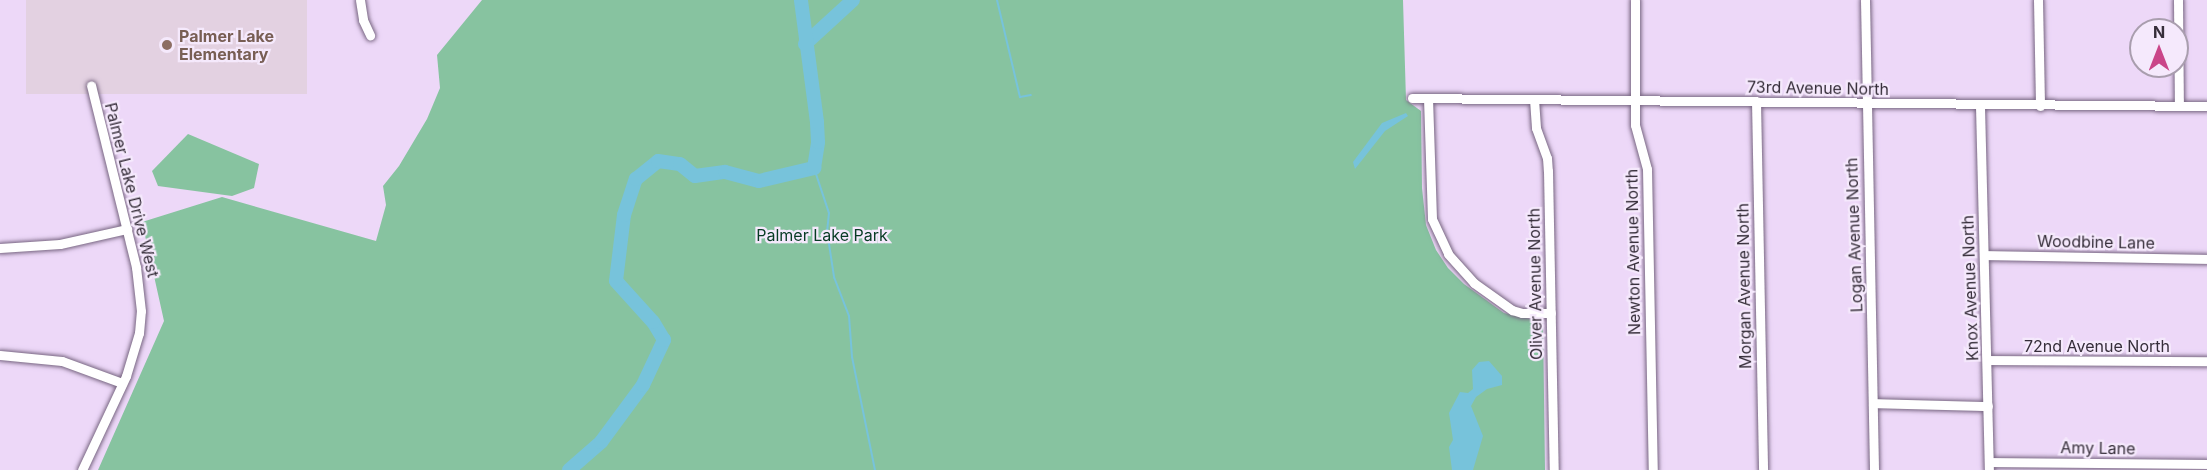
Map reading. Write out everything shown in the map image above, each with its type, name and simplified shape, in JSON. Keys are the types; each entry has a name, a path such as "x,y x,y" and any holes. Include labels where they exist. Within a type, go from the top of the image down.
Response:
{"street":[{"path":"360,0 363,20 370,35"},
{"name":"Newton Avenue North","path":"1635,0 1637,102 1635,125 1647,170 1653,470"},
{"name":"Logan Avenue North","path":"1864,0 1874,470"},
{"path":"2038,0 2040,106"},
{"path":"2178,0 2179,106"},
{"name":"Palmer Lake Drive West","path":"82,470 134,355 141,311 141,289 91,84"},
{"name":"73rd Avenue North","path":"1412,98 2207,106"},
{"path":"1428,98 1432,219 1448,254 1474,283 1512,310 1522,313 1551,313"},
{"name":"Oliver Avenue North","path":"1534,99 1536,128 1547,158 1554,470"},
{"name":"Morgan Avenue North","path":"1756,101 1762,470"},
{"name":"Knox Avenue North","path":"1980,105 1989,466"},
{"path":"0,248 60,244 128,230"},
{"name":"Woodbine Lane","path":"1985,255 2207,259"},
{"path":"0,355 62,361 122,383"},
{"name":"72nd Avenue North","path":"1987,360 2207,361"},
{"path":"1873,403 1988,406"},
{"name":"Amy Lane","path":"1989,466 2207,464"}],"shaded area":[{"name":"Palmer Lake Elementary","path":"26,0 307,0 307,94 26,94"}],"green space":[{"name":"Palmer Lake Park","path":"482,0 1403,0 1406,100 1421,111 1422,188 1426,225 1436,250 1448,268 1464,284 1504,313 1543,322 1545,470 98,470 164,321 142,222 222,197 376,241 386,205 383,186 399,166 427,119 440,88 437,55"},
{"path":"188,134 259,164 254,188 232,196 158,186 152,171"}],"water":[{"path":"1406,113 1408,116 1385,131 1355,169 1353,162 1382,123"},
{"path":"1489,361 1502,376 1502,385 1487,389 1476,397 1471,406 1483,436 1473,470 1452,470 1449,447 1453,440 1449,413 1460,392 1468,393 1473,389 1472,370 1479,362"}],"waterway":[{"path":"569,470 601,442 643,385 664,340 653,322 616,281 624,215 636,179 658,161 680,164 695,176 725,172 759,181 814,168 818,142 817,122 801,0"},
{"path":"805,44 853,0"},
{"path":"997,0 1020,97 1031,95"},
{"path":"814,168 829,213 827,231 834,277 849,316 852,357 875,470"}],"place":[{"name":"Palmer Lake Elementary","path":"167,45"}]}
